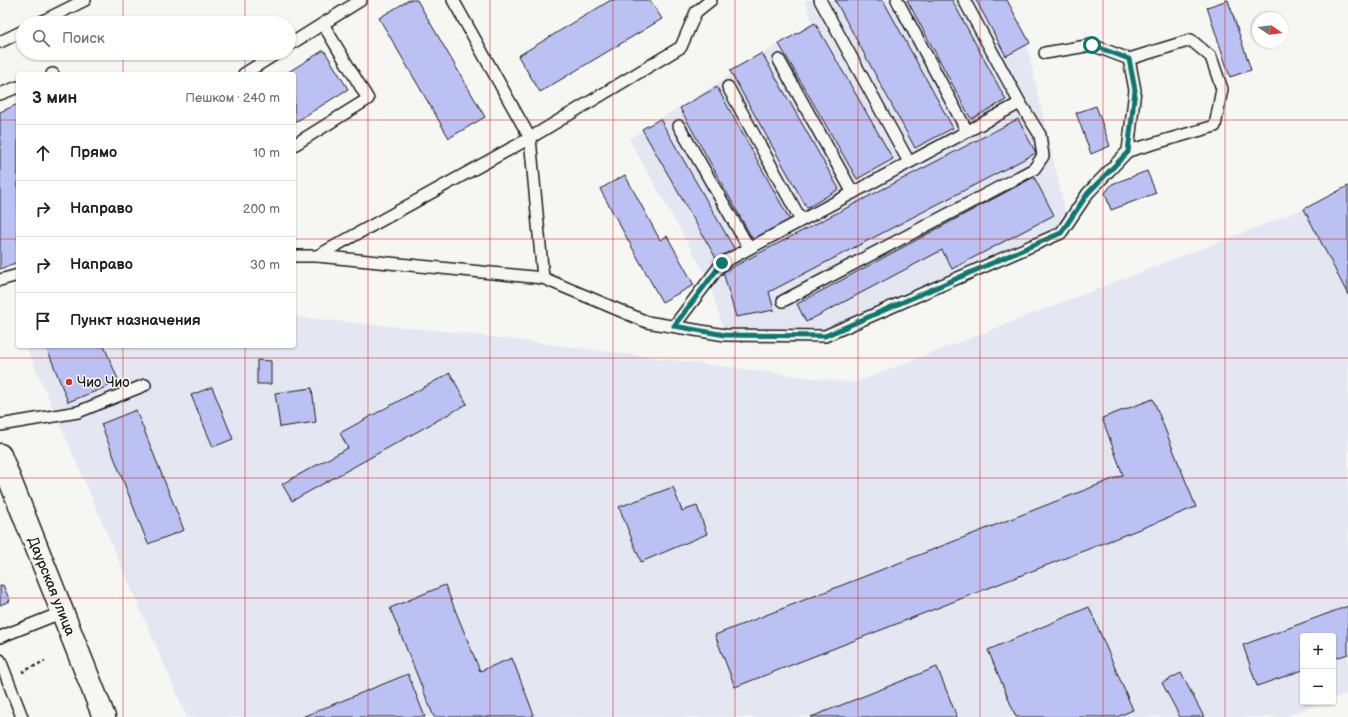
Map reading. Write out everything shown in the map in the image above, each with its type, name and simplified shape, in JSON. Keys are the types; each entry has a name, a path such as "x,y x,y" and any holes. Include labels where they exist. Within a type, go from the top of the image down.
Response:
{"street":[{"name":"Даурская улица","path":"0,455 104,717"}],"lane":[{"path":"453,0 530,138 543,278"},
{"path":"317,256 530,138 681,47 696,12 711,0"},
{"path":"820,0 909,162"},
{"path":"897,0 967,131"},
{"path":"783,301 1034,169 1043,156 1040,136 1020,103 964,0"},
{"path":"53,16 82,1"},
{"path":"296,41 357,1"},
{"path":"296,144 368,99 323,24"},
{"path":"0,42 16,34"},
{"path":"296,256 317,256 543,278 647,322 725,335 825,336 1061,233 1088,193 1128,152 1215,126 1222,89 1211,57 1191,40 1129,59 1092,45 1046,53"},
{"path":"1128,152 1135,90 1129,59"},
{"path":"247,72 266,60"},
{"path":"779,60 853,193"},
{"path":"728,86 801,220"},
{"path":"0,94 16,88"},
{"path":"674,326 722,263 1020,103"},
{"path":"679,126 749,248"},
{"path":"0,280 16,276"},
{"path":"0,425 78,412 145,385"},
{"path":"0,637 63,612"},
{"path":"0,660 22,717"}],"shaded area":[{"path":"805,0 1003,0 1027,47 1071,236 802,339 724,331 708,279 629,139 812,23"},
{"path":"1348,192 1348,693 1336,698 1336,633 1300,633 1300,705 1316,705 1284,717 187,717 27,348 296,348 296,317 444,331 854,383"}],"building":[{"path":"409,0 417,0 485,117 449,138 379,18"},
{"path":"611,0 650,0 662,19 540,92 518,56"},
{"path":"835,0 883,0 953,128 915,148"},
{"path":"907,0 952,0 1006,100 971,119"},
{"path":"976,0 1007,0 1030,43 1006,56"},
{"path":"1228,0 1251,70 1230,77 1207,7"},
{"path":"815,23 893,159 857,179 779,44"},
{"path":"324,50 348,89 296,122 296,72 288,72"},
{"path":"762,53 839,189 807,208 730,71"},
{"path":"717,87 790,220 753,240 680,108"},
{"path":"16,105 16,263 0,269 0,112"},
{"path":"1096,106 1110,146 1091,154 1076,113"},
{"path":"660,119 735,250 717,260 642,129"},
{"path":"1018,119 1036,153 769,292 774,310 736,317 723,272"},
{"path":"1147,171 1156,193 1111,210 1105,193 1112,184"},
{"path":"625,175 660,240 667,236 694,285 662,302 600,189"},
{"path":"1034,177 1054,215 952,269 942,250 806,322 797,304"},
{"path":"1348,186 1348,295 1304,209"},
{"path":"47,348 105,348 119,382 68,402"},
{"path":"257,360 271,361 271,384 257,384"},
{"path":"450,373 467,404 292,501 282,484 348,448 340,433"},
{"path":"212,387 233,439 213,447 191,395"},
{"path":"312,388 316,422 280,427 275,393"},
{"path":"1153,399 1196,507 735,687 715,635 1123,475 1102,418"},
{"path":"136,410 184,530 148,544 101,424"},
{"path":"673,487 682,511 697,506 707,534 641,562 619,507"},
{"path":"3,585 10,601 0,605 0,586"},
{"path":"445,585 480,671 512,658 534,715 529,717 434,717 390,608"},
{"path":"1348,606 1348,654 1336,658 1336,633 1300,633 1300,671 1257,686 1243,645"},
{"path":"1089,607 1133,710 1117,717 1016,717 988,650"},
{"path":"937,667 957,717 811,717"},
{"path":"1181,673 1204,717 1180,717 1162,683"},
{"path":"408,674 425,717 302,717"}],"place":[{"name":"Чио Чио","path":"69,382"}],"route":[{"path":"722,263 674,326 725,335 825,336 1061,233 1088,193 1128,152 1135,90 1129,59 1092,45"}]}
